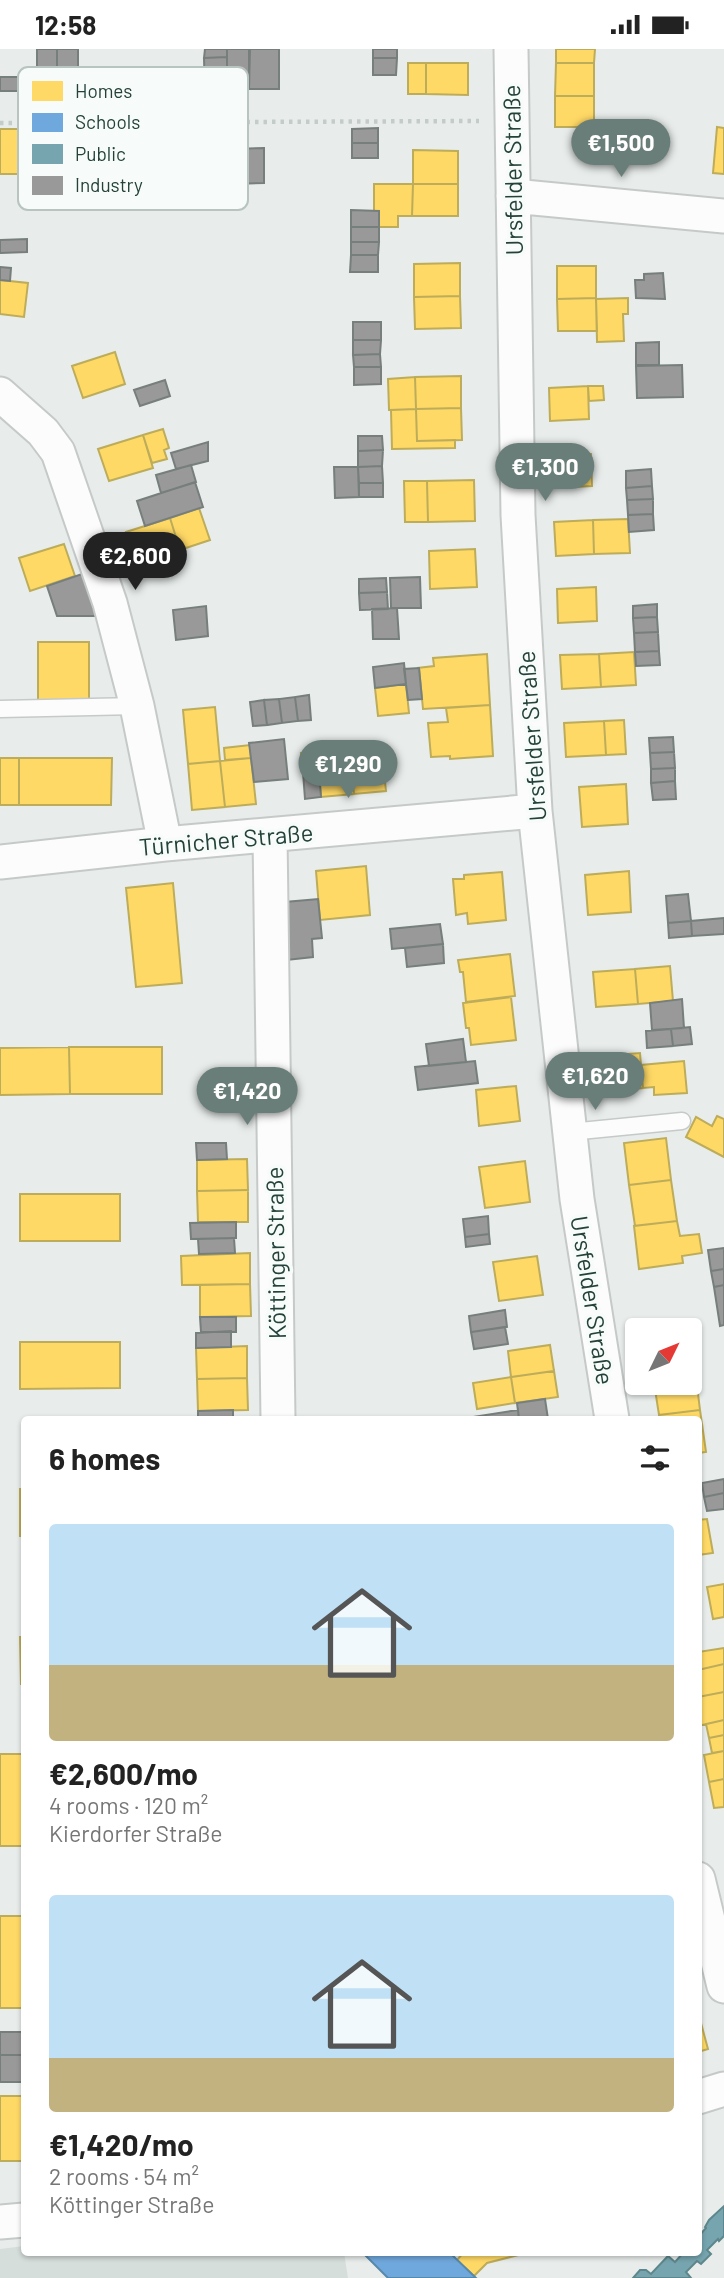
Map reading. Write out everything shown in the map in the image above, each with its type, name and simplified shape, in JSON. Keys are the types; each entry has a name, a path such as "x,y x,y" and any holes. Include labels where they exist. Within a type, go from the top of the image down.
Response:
{"street":[{"name":"Ursfelder Straße","path":"511,49 518,515 535,811 577,1199 612,1416"},
{"path":"513,196 724,216"},
{"path":"0,394 43,432 58,452 110,603 137,706 165,844"},
{"name":"Türnicher Straße","path":"0,862 165,844 535,811"},
{"name":"Köttinger Straße","path":"270,835 278,1416"},
{"path":"702,1894 722,1969"},
{"path":"702,2096 724,2089"},
{"path":"0,2222 21,2220"}],"lane":[{"path":"0,709 137,706"},
{"path":"570,1132 682,1121"}],"path":[{"path":"248,122 510,121"},
{"path":"0,123 18,123"}],"shaded area":[{"path":"21,2246 21,2256 345,2256 348,2278 0,2278 0,2249"}],"building: Homes":[{"path":"556,49 595,49 594,63 556,63"},
{"path":"408,63 426,63 426,94 408,94"},
{"path":"426,63 468,63 468,95 426,94"},
{"path":"556,63 594,63 594,96 555,96"},
{"path":"555,96 594,96 594,127 555,127"},
{"path":"717,127 724,128 724,174 713,173"},
{"path":"0,129 18,129 18,174 0,174"},
{"path":"413,150 458,151 458,184 413,184"},
{"path":"374,184 413,184 412,216 398,216 398,227 379,227 379,211 374,211"},
{"path":"413,184 458,184 458,216 412,216"},
{"path":"460,263 460,296 414,297 414,264"},
{"path":"557,266 596,266 596,298 557,299"},
{"path":"0,280 28,283 24,317 0,314"},
{"path":"460,296 461,328 415,329 414,297"},
{"path":"596,298 597,331 558,331 557,299"},
{"path":"628,298 628,314 623,314 624,341 597,342 596,299"},
{"path":"115,352 125,384 83,398 72,366"},
{"path":"461,376 461,408 416,409 415,377"},
{"path":"415,377 416,409 389,410 388,379"},
{"path":"588,386 603,386 604,400 589,401"},
{"path":"588,386 589,419 550,421 549,388"},
{"path":"461,408 462,440 417,441 416,409"},
{"path":"416,409 417,441 455,440 455,448 392,449 391,410"},
{"path":"163,429 169,448 164,450 167,459 152,463 143,435"},
{"path":"143,435 153,468 109,481 98,449"},
{"path":"591,454 592,486 553,488 552,455"},
{"path":"474,480 475,521 428,522 427,481"},
{"path":"404,481 427,481 428,522 405,522"},
{"path":"199,508 210,540 180,550 170,518"},
{"path":"170,518 180,550 137,564 126,532"},
{"path":"628,519 630,553 594,554 593,520"},
{"path":"593,520 594,554 556,556 554,522"},
{"path":"64,544 75,576 30,591 19,558"},
{"path":"475,549 477,587 430,589 429,551"},
{"path":"596,587 597,621 558,623 557,589"},
{"path":"38,642 89,642 89,701 38,701"},
{"path":"634,652 636,685 601,687 599,654"},
{"path":"487,654 490,705 423,709 417,668 434,666 433,658"},
{"path":"599,654 601,687 562,689 560,655"},
{"path":"406,684 409,713 378,716 375,688"},
{"path":"490,705 493,756 450,759 450,756 431,757 428,723 448,722 446,708"},
{"path":"215,707 220,761 188,764 183,710"},
{"path":"624,720 626,754 606,755 604,721"},
{"path":"604,721 606,755 566,757 564,723"},
{"path":"250,745 251,758 225,760 224,748"},
{"path":"381,745 386,791 354,794 349,748"},
{"path":"349,748 354,794 321,797 317,752"},
{"path":"317,752 319,771 303,772 301,753"},
{"path":"0,758 19,758 19,805 0,805"},
{"path":"19,758 112,758 111,805 19,805"},
{"path":"251,758 256,804 225,807 220,761"},
{"path":"220,761 225,807 192,810 188,764"},
{"path":"626,784 628,824 582,827 579,787"},
{"path":"366,866 370,915 320,920 316,871"},
{"path":"629,871 631,912 588,915 585,875"},
{"path":"502,872 506,920 468,924 467,913 456,915 453,879 464,879 464,875"},
{"path":"173,883 182,983 136,987 126,888"},
{"path":"510,954 515,996 466,1002 463,972 460,972 458,960"},
{"path":"670,966 673,1001 638,1004 635,969"},
{"path":"635,969 638,1004 596,1007 593,972"},
{"path":"511,997 516,1040 471,1045 463,1003"},
{"path":"69,1047 162,1047 162,1094 70,1094"},
{"path":"69,1047 70,1094 0,1095 0,1048"},
{"path":"640,1053 643,1088 602,1092 600,1056"},
{"path":"684,1061 687,1093 654,1095 654,1087 643,1088 641,1065"},
{"path":"516,1086 520,1121 479,1126 476,1090"},
{"path":"717,1116 724,1119 724,1157 686,1137 696,1117 712,1126"},
{"path":"666,1138 671,1180 629,1185 624,1143"},
{"path":"247,1159 248,1190 197,1191 197,1160"},
{"path":"525,1161 530,1202 485,1208 479,1167"},
{"path":"671,1180 677,1221 635,1226 629,1185"},
{"path":"248,1190 248,1222 198,1222 197,1191"},
{"path":"20,1194 120,1194 120,1241 20,1241"},
{"path":"677,1221 680,1236 699,1234 702,1253 682,1256 683,1263 639,1269 634,1226"},
{"path":"250,1253 250,1284 182,1285 181,1256"},
{"path":"537,1256 543,1295 499,1301 493,1262"},
{"path":"250,1284 251,1316 200,1317 200,1285"},
{"path":"20,1342 120,1342 120,1388 20,1389"},
{"path":"550,1345 554,1371 511,1377 508,1351"},
{"path":"247,1346 247,1378 197,1379 196,1348"},
{"path":"554,1371 558,1397 515,1403 511,1377"},
{"path":"511,1377 515,1403 477,1409 473,1383"},
{"path":"247,1378 248,1410 198,1411 197,1379"},
{"path":"656,1395 698,1395 700,1410 659,1415"},
{"path":"700,1410 701,1416 659,1416"},
{"path":"702,1424 706,1452 702,1452"},
{"path":"20,1489 21,1489 21,1536"},
{"path":"707,1519 713,1553 702,1554 702,1520"},
{"path":"724,1584 724,1617 713,1619 707,1587"},
{"path":"724,1648 724,1664 702,1669 702,1651"},
{"path":"724,1664 724,1692 702,1696 702,1669"},
{"path":"724,1692 724,1720 702,1725 702,1696"},
{"path":"724,1720 724,1735 709,1738 706,1724"},
{"path":"724,1735 724,1751 712,1753 709,1738"},
{"path":"724,1751 724,1779 709,1782 704,1755"},
{"path":"0,1754 21,1754 21,1846 0,1846"},
{"path":"724,1779 724,1807 714,1808 709,1782"},
{"path":"0,1916 21,1916 21,2008 0,2008"},
{"path":"702,2027 708,2049 702,2051"},
{"path":"0,2096 21,2096 21,2161 0,2161"},
{"path":"460,2256 514,2256 487,2263 474,2276 457,2260"}],"building: Schools":[{"path":"366,2256 453,2256 476,2278 388,2278"}],"building: Public":[{"path":"724,2206 724,2236 707,2250 711,2254 701,2264 697,2261 686,2272 691,2278 633,2278 640,2270 651,2274 668,2256 675,2262 680,2256 702,2256 702,2232 709,2220"}],"building: Industry":[{"path":"37,49 57,49 57,67 37,67"},
{"path":"57,49 78,49 78,67 57,67"},
{"path":"205,49 227,49 227,57 204,58"},
{"path":"227,49 249,49 249,89 248,67 227,67"},
{"path":"250,49 279,49 279,89 249,89"},
{"path":"373,49 397,49 397,58 373,58"},
{"path":"227,57 227,67 204,67 204,58"},
{"path":"373,58 397,58 396,75 373,75"},
{"path":"0,77 18,77 18,91 0,91"},
{"path":"632,120 648,120 649,144 628,145 627,131 633,131"},
{"path":"378,128 378,143 352,143 352,129"},
{"path":"352,143 378,143 378,158 352,158"},
{"path":"264,148 264,183 248,184 248,149"},
{"path":"351,210 379,211 379,227 351,227"},
{"path":"351,227 379,227 379,242 351,242"},
{"path":"27,239 27,252 0,253 0,240"},
{"path":"351,242 379,242 378,255 351,255"},
{"path":"351,255 378,255 378,272 350,272"},
{"path":"0,267 11,268 10,281 0,280"},
{"path":"663,273 665,299 636,298 635,280 644,280 644,274"},
{"path":"353,322 381,322 381,340 353,340"},
{"path":"353,340 381,340 380,354 353,355"},
{"path":"659,342 659,365 636,365 636,343"},
{"path":"380,354 381,367 354,367 353,355"},
{"path":"682,365 683,397 637,398 636,366"},
{"path":"354,367 381,367 381,384 354,385"},
{"path":"165,380 170,396 140,406 134,390"},
{"path":"358,436 382,436 383,450 358,451"},
{"path":"208,442 208,461 176,469 171,453"},
{"path":"383,450 382,466 358,467 358,451"},
{"path":"191,465 196,482 161,493 156,475"},
{"path":"382,466 383,483 359,483 358,467"},
{"path":"334,467 358,467 359,497 335,498"},
{"path":"651,469 652,486 626,488 626,471"},
{"path":"195,482 203,507 145,526 137,501"},
{"path":"359,483 383,483 383,497 359,497"},
{"path":"652,486 653,499 627,500 626,488"},
{"path":"653,499 653,514 628,515 627,500"},
{"path":"653,514 654,530 629,532 628,515"},
{"path":"82,574 96,616 57,616 47,586"},
{"path":"420,577 421,608 391,608 390,578"},
{"path":"386,578 387,592 359,593 359,579"},
{"path":"387,592 388,609 360,610 359,593"},
{"path":"657,604 657,617 633,618 633,606"},
{"path":"206,606 208,636 176,640 173,610"},
{"path":"397,608 399,639 373,639 372,609"},
{"path":"657,617 658,632 634,633 633,618"},
{"path":"658,632 659,651 635,652 634,633"},
{"path":"659,651 660,665 636,666 635,652"},
{"path":"404,663 406,684 375,688 373,667"},
{"path":"419,668 422,699 408,700 404,669"},
{"path":"309,695 311,720 298,721 295,697"},
{"path":"295,697 298,721 282,723 279,699"},
{"path":"279,699 282,723 267,725 264,700"},
{"path":"264,700 267,725 253,726 250,702"},
{"path":"673,737 674,752 650,753 649,738"},
{"path":"284,739 288,779 254,782 249,743"},
{"path":"674,752 675,768 651,769 650,753"},
{"path":"675,768 675,781 651,783 651,769"},
{"path":"319,771 321,797 305,799 303,772"},
{"path":"675,781 676,799 653,800 651,783"},
{"path":"688,894 691,921 668,923 666,896"},
{"path":"318,899 322,938 312,939 313,957 287,960 285,902"},
{"path":"724,918 724,934 692,936 691,921"},
{"path":"691,921 692,936 669,938 668,923"},
{"path":"440,924 443,944 392,949 390,929"},
{"path":"443,944 444,963 407,967 405,948"},
{"path":"682,999 684,1028 652,1030 650,1003"},
{"path":"690,1027 692,1044 673,1046 671,1029"},
{"path":"671,1029 673,1046 647,1048 646,1031"},
{"path":"463,1039 466,1062 429,1066 426,1044"},
{"path":"475,1061 478,1083 418,1090 415,1067"},
{"path":"196,1143 226,1143 227,1159 197,1160"},
{"path":"488,1216 489,1234 465,1237 463,1219"},
{"path":"236,1222 236,1238 191,1239 190,1223"},
{"path":"489,1234 490,1244 466,1247 465,1237"},
{"path":"234,1238 235,1253 199,1254 198,1239"},
{"path":"724,1248 724,1269 711,1271 708,1250"},
{"path":"724,1269 724,1285 714,1287 711,1271"},
{"path":"724,1285 724,1325 720,1326 714,1287"},
{"path":"505,1310 507,1327 471,1332 469,1316"},
{"path":"200,1317 236,1317 236,1332 201,1332"},
{"path":"505,1327 508,1344 474,1349 471,1332"},
{"path":"231,1331 231,1347 196,1348 196,1333"},
{"path":"545,1399 548,1416 519,1416 517,1403"},
{"path":"233,1410 233,1416 198,1416 198,1411"},
{"path":"518,1410 519,1416 479,1416"},
{"path":"724,1479 724,1493 704,1497 702,1483"},
{"path":"724,1493 724,1509 707,1511 704,1497"},
{"path":"0,2032 21,2032 21,2055 0,2055"},
{"path":"0,2055 21,2055 21,2082 0,2082"}]}
